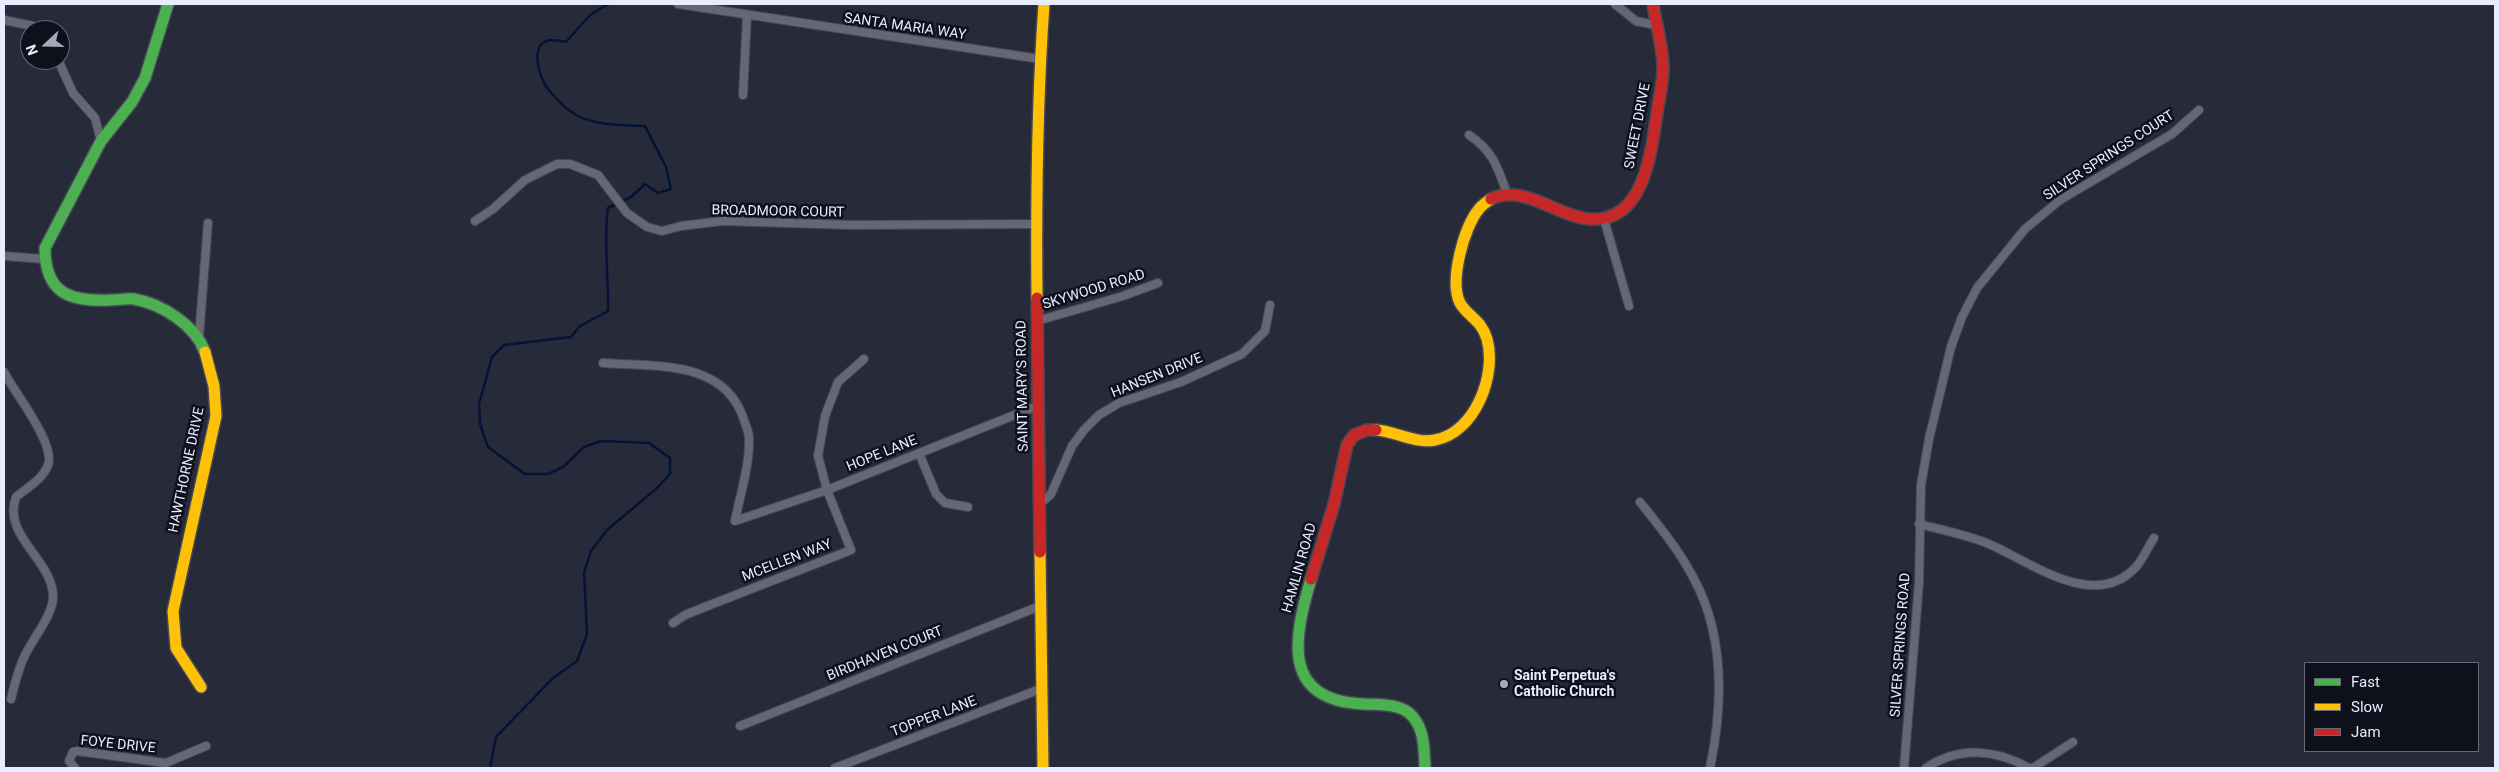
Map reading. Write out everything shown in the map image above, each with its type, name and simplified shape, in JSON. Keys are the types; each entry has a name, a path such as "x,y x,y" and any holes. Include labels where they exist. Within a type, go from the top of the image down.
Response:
{"street":[{"path":"168,4 145,78 132,102 101,141 45,248 44,259 46,275 66,295 105,300 134,299 174,316 199,337"},
{"name":"SANTA MARIA WAY","path":"678,4 1040,59"},
{"name":"SAINT MARY'S ROAD","path":"1043,768 1036,224 1040,59 1044,4"},
{"path":"1615,4 1636,21 1655,25"},
{"name":"SWEET DRIVE","path":"1604,220 1621,211 1630,202 1641,186 1650,159 1663,70 1653,4"},
{"path":"743,95 747,16"},
{"path":"4,20 20,23"},
{"path":"63,70 74,93 95,118 101,141"},
{"name":"SILVER SPRINGS COURT","path":"1919,524 1921,485 1929,439 1951,347 1962,317 1978,288 2025,229 2060,200 2172,134 2199,110"},
{"path":"1469,135 1482,144 1493,156 1507,193 1524,196 1579,218 1604,220 1629,306"},
{"name":"BROADMOOR COURT","path":"475,220 493,209 526,180 556,164 570,164 598,175 628,213 647,227 662,231 681,226 722,221 851,225 1036,224"},
{"name":"HAMLIN ROAD","path":"1425,768 1426,743 1422,729 1408,711 1384,703 1343,704 1334,702 1313,688 1300,667 1296,650 1304,600 1334,510 1348,441 1361,431 1374,430 1421,440 1445,439 1456,432 1470,415 1481,397 1488,374 1489,350 1487,338 1479,322 1460,302 1454,281 1456,269 1474,218 1480,207 1507,193"},
{"path":"199,337 208,223"},
{"path":"4,256 44,259"},
{"name":"SKYWOOD ROAD","path":"1037,321 1123,296 1158,283"},
{"name":"HANSEN DRIVE","path":"1040,504 1051,494 1072,446 1099,415 1119,403 1181,382 1242,354 1265,332 1270,305"},
{"name":"HAWTHORNE DRIVE","path":"199,337 216,396 216,416 173,611 176,648 201,687"},
{"path":"827,490 818,456 826,416 838,382 864,359"},
{"name":"HOPE LANE","path":"603,363 687,369 705,375 732,394 741,409 750,436 735,521 827,490 1037,406"},
{"path":"4,372 45,441 50,454 48,465 39,479 16,498 12,514 17,530 46,571 53,592 53,604 22,662 11,699"},
{"path":"919,453 936,494 946,503 968,507"},
{"name":"MCELLEN WAY","path":"673,623 685,615 710,604 851,550 827,490"},
{"path":"1640,502 1682,558 1694,579 1711,622 1718,656 1719,680 1717,732 1710,768"},
{"path":"1919,524 1987,543 2069,582 2086,585 2102,585 2126,576 2136,566 2154,538"},
{"name":"SILVER SPRINGS ROAD","path":"1904,768 1919,583 1919,524"},
{"name":"BIRDHAVEN COURT","path":"740,726 1040,606"},
{"name":"TOPPER LANE","path":"835,768 1042,688"},
{"path":"1926,768 1949,756 1972,751 1993,753 2013,759 2031,768 2073,742"},
{"name":"FOYE DRIVE","path":"75,768 69,761 73,752 77,751 166,763 206,746"}],"waterway":[{"path":"490,768 496,737 552,679 577,661 587,634 584,573 591,551 607,530 656,489 670,474 670,458 649,443 601,441 584,447 563,467 548,474 525,474 488,447 480,424 479,404 492,357 504,345 571,337 580,326 608,311 606,234 608,208 631,197 645,184 658,193 671,189 666,167 645,126 598,123 581,117 570,111 556,99 541,77 538,53 544,42 551,40 566,42 590,15 608,4"}],"traffic: fast":[{"path":"168,4 145,78 132,102 101,141 45,248 46,263 49,275 62,292 83,299 134,299 156,306 186,325 194,333 205,352"},
{"path":"1311,579 1300,622 1298,643 1300,662 1306,678 1317,691 1336,700 1397,707 1408,712 1420,728 1425,768"}],"traffic: slow":[{"path":"1037,298 1037,151 1044,4"},
{"path":"1376,430 1413,439 1435,440 1449,435 1461,426 1472,414 1480,400 1489,369 1487,339 1481,327 1460,303 1456,282 1460,254 1468,228 1479,209 1491,199"},
{"path":"201,687 176,648 173,611 216,416 214,386 205,352"},
{"path":"1040,552 1043,768"}],"traffic: jam":[{"path":"1491,199 1503,195 1515,195 1540,202 1577,217 1589,219 1607,218 1622,210 1633,198 1641,183 1652,147 1663,77 1661,49 1653,4"},
{"path":"1037,298 1040,552"},
{"path":"1311,579 1334,504 1347,445 1354,435 1367,430 1376,430"}],"place":[{"name":"Saint Perpetua's Catholic Church","path":"1504,684"}]}
